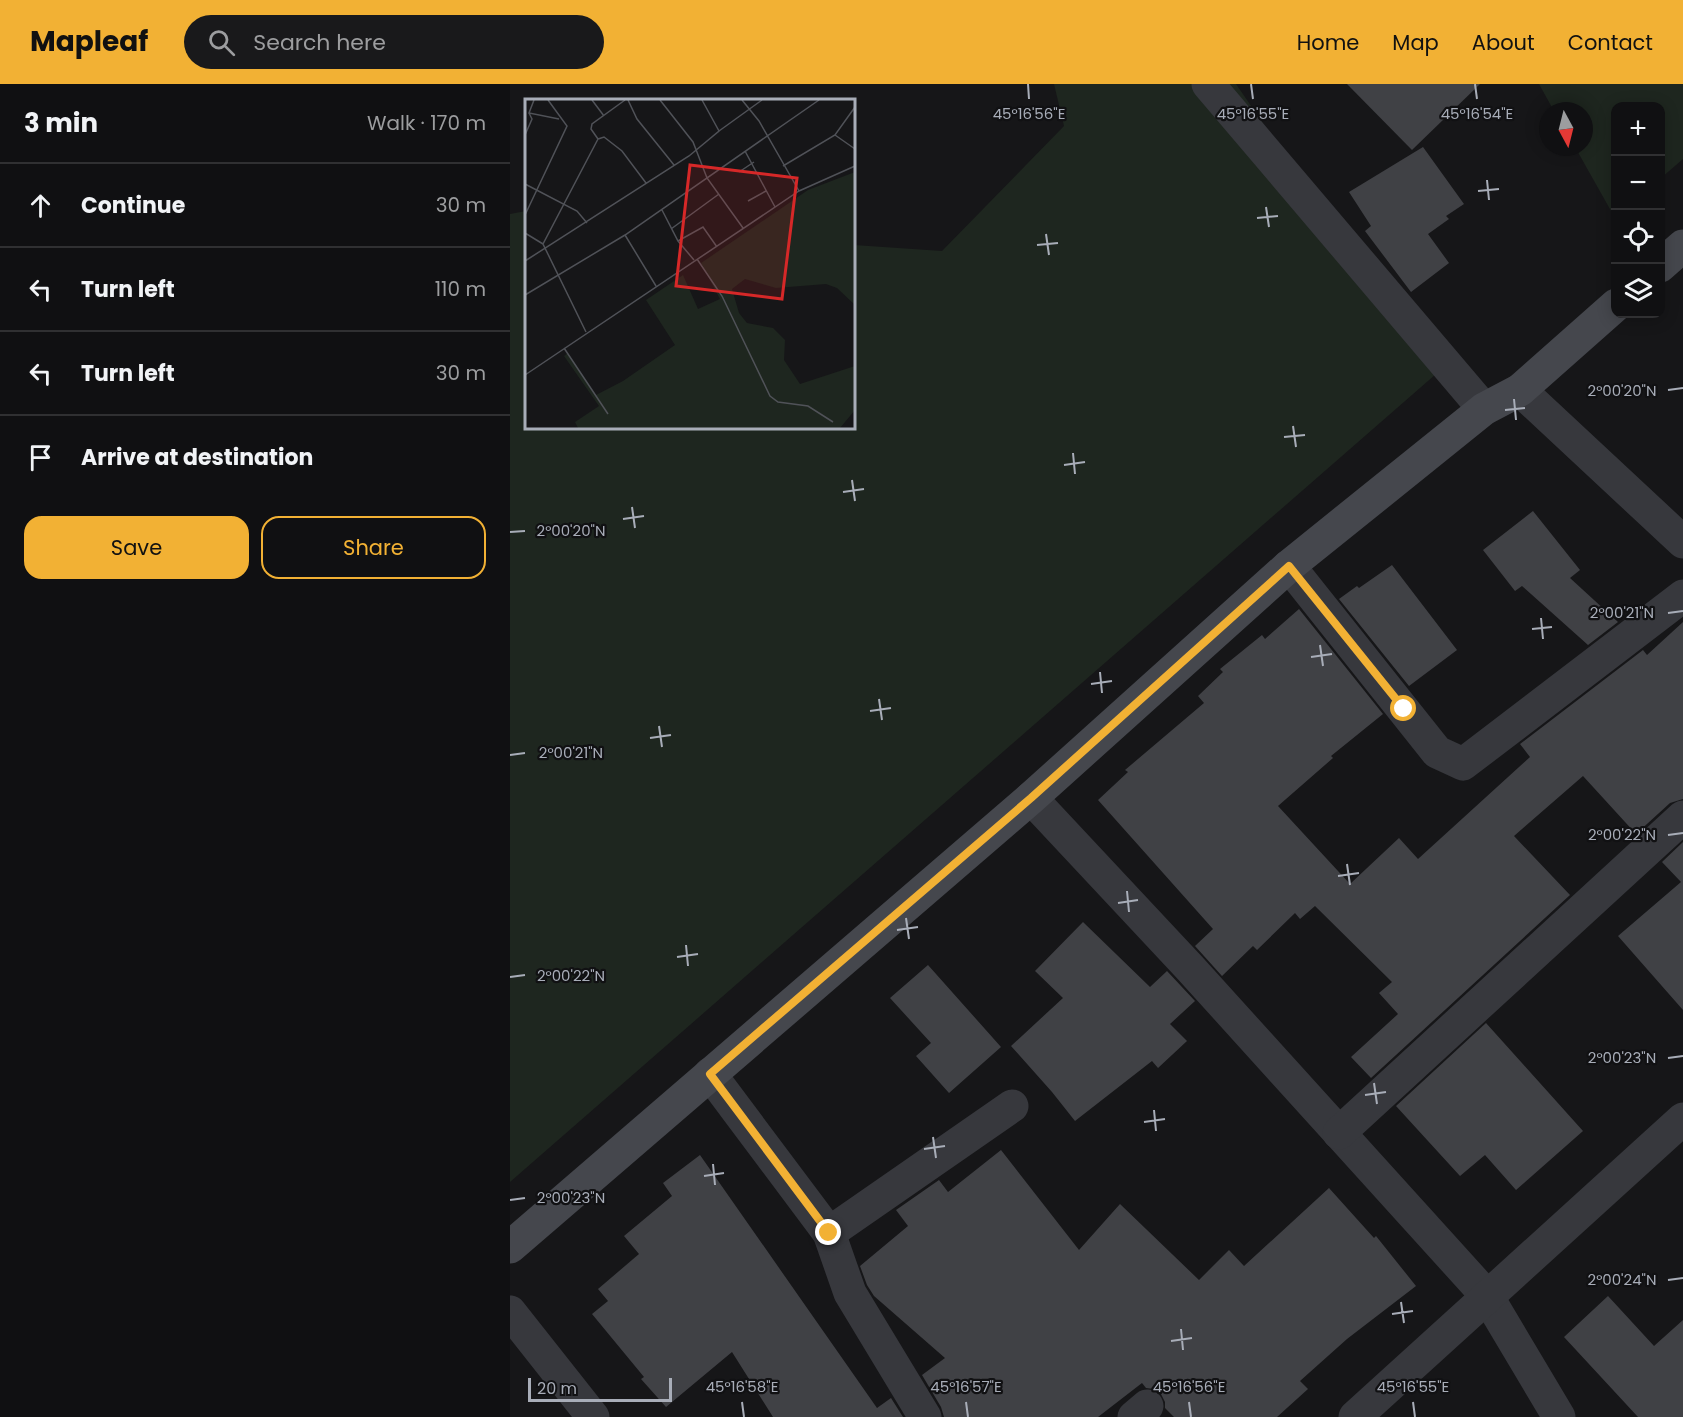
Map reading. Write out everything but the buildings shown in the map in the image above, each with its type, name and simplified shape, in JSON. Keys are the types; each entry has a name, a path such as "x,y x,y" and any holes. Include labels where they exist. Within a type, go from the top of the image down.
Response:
{"main road":[{"path":"1662,264 1683,246"},
{"path":"510,1247 1031,798 1289,566 1484,409 1520,390 1611,309"}],"street":[{"path":"1208,84 1484,409"},
{"path":"1520,390 1683,542"},
{"path":"1289,566 1437,752 1462,764 1683,596"},
{"path":"1031,798 1190,968 1487,1296 1559,1417"},
{"path":"1339,1133 1683,817"},
{"path":"710,1074 829,1233 850,1293 925,1417"},
{"path":"829,1233 1012,1106"},
{"path":"1355,1417 1683,1119"},
{"path":"510,1312 593,1417"}],"shaded area":[{"path":"1054,84 1236,84 1436,374 510,1182 510,214 525,211 525,429 855,429 855,245 942,251 1064,126"},
{"path":"1539,84 1683,84 1683,159 1665,175 1665,102 1611,102 1611,211 1580,156 1593,156 1593,102 1549,102"}],"route":[{"path":"829,1233 710,1074 1031,798 1289,566 1404,709"}]}
